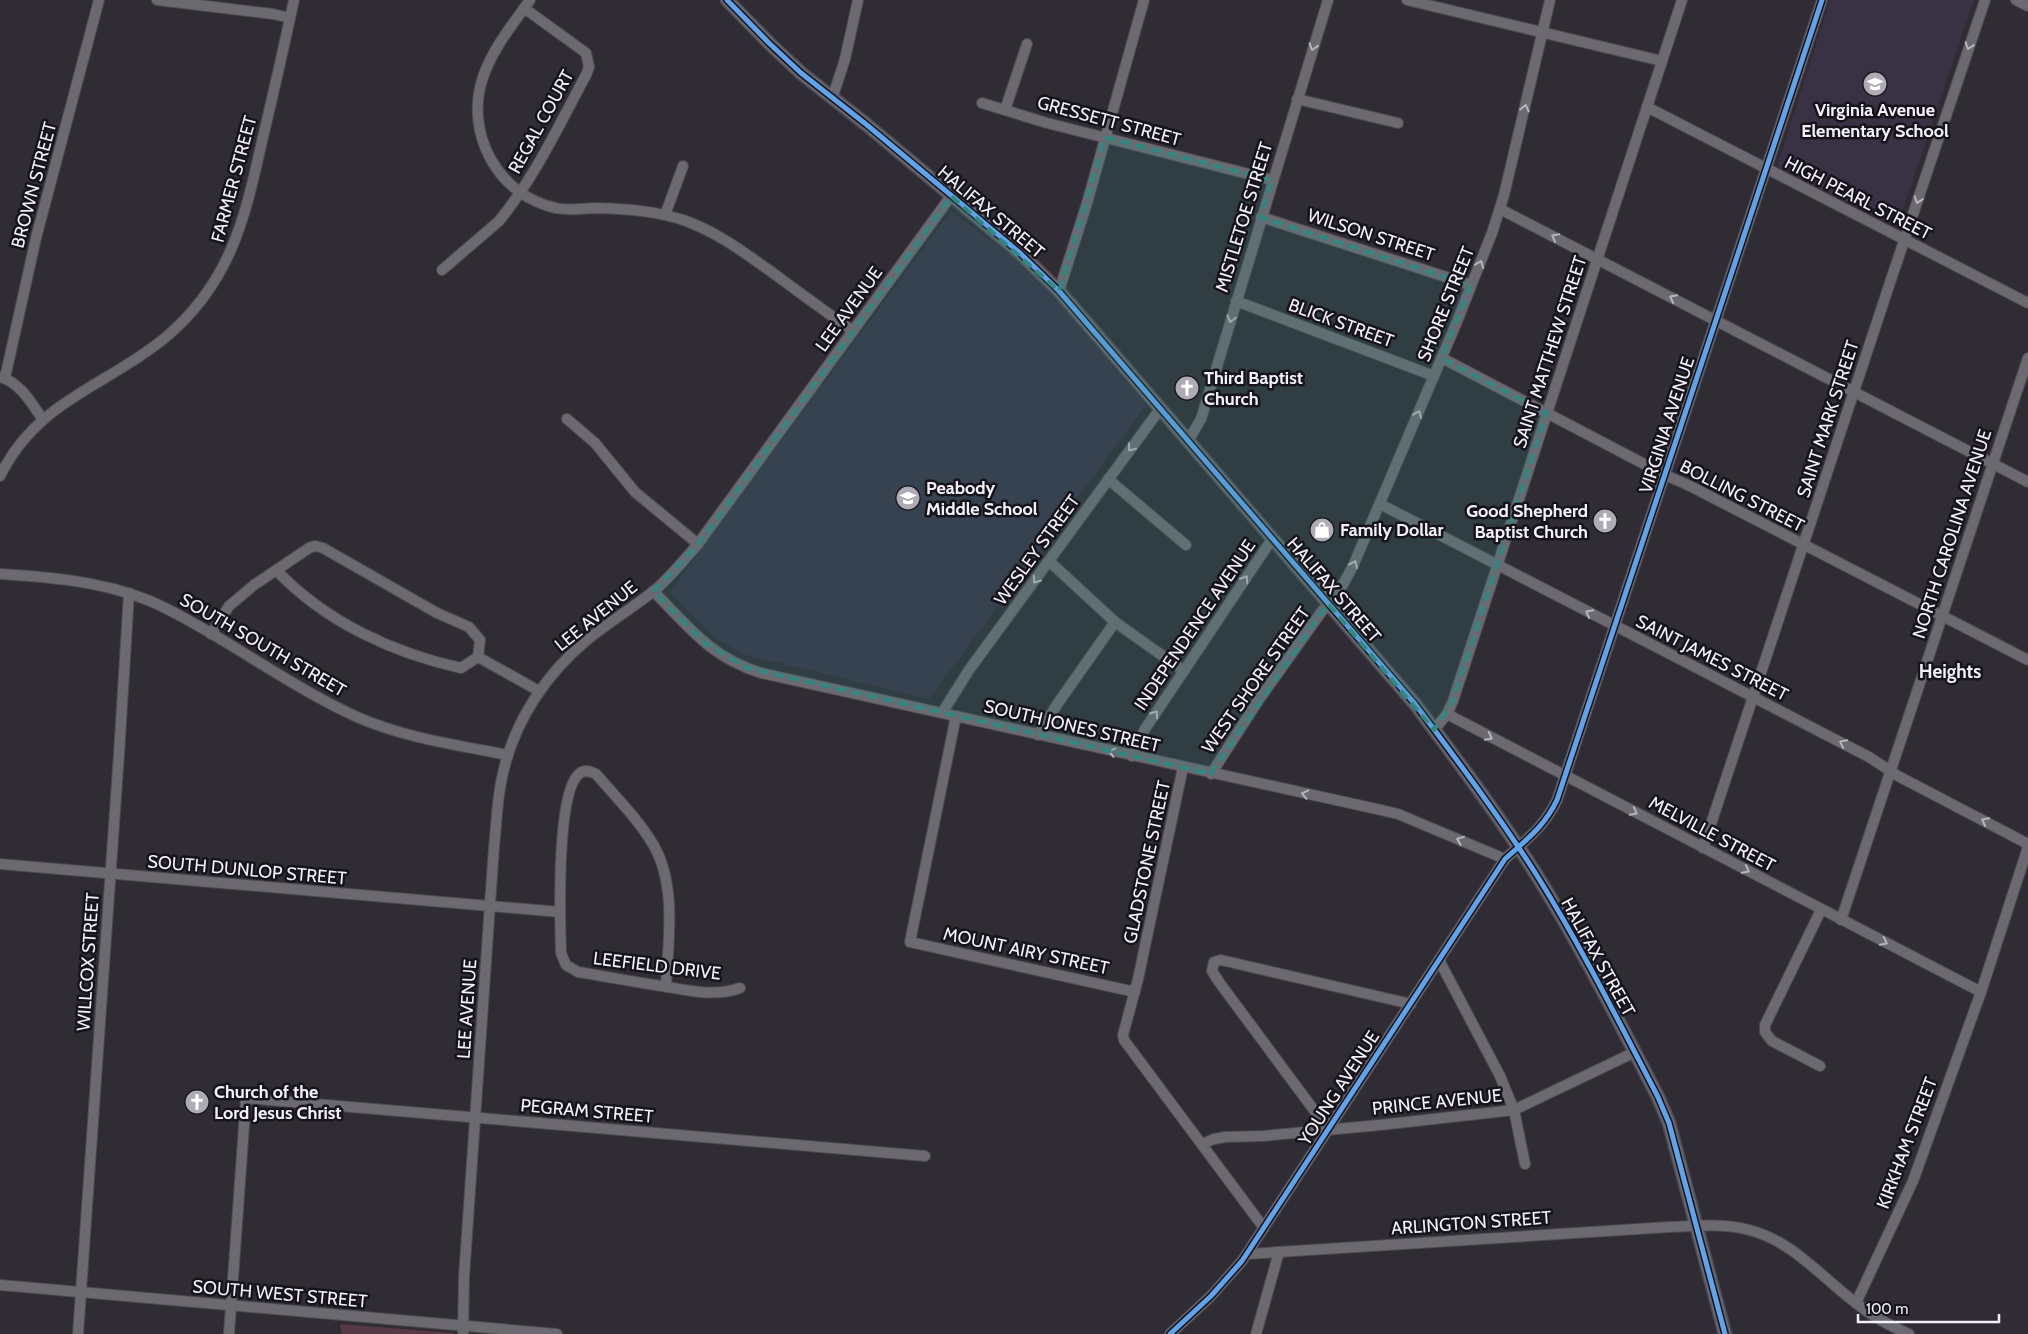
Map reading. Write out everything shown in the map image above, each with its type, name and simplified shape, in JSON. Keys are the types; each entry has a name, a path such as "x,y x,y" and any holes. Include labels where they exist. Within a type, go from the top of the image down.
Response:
{"main road":[{"name":"HALIFAX STREET","path":"727,0 770,44 832,99 867,125 1020,253 1059,291 1415,704 1518,847 1574,938 1658,1097 1669,1123 1725,1334"}],"street":[{"name":"BROWN STREET","path":"3,378 36,238 99,0"},
{"path":"157,0 273,14 290,18"},
{"name":"FARMER STREET","path":"0,476 25,439 43,420 62,404 166,337 199,303 215,282 230,256 247,208 294,0"},
{"path":"1059,291 1082,222 1144,0"},
{"name":"MISTLETOE STREET","path":"1188,441 1201,419 1328,0"},
{"path":"1407,0 1662,61"},
{"name":"SHORE STREET","path":"1329,605 1342,589 1380,504 1472,285 1500,209 1550,0"},
{"name":"SAINT MATTHEW STREET","path":"1447,714 1453,701 1682,0"},
{"name":"VIRGINIA AVENUE","path":"1518,847 1533,835 1550,814 1566,776 1822,0"},
{"name":"SAINT MARK STREET","path":"1703,848 1984,0"},
{"path":"2016,0 2028,6"},
{"path":"832,99 858,2"},
{"path":"527,4 489,62 477,105 483,140 493,165 508,184 530,200 558,208 619,208 665,215 701,227 727,241 853,331"},
{"name":"REGAL COURT","path":"442,270 499,221 520,194 540,162 589,66 588,57 584,51 527,4"},
{"path":"1005,110 1027,44"},
{"path":"1297,99 1398,123"},
{"name":"GRESSETT STREET","path":"982,103 1272,180"},
{"name":"HIGH PEARL STREET","path":"1647,107 2028,303"},
{"path":"665,215 683,166"},
{"name":"LEE AVENUE","path":"464,1330 464,1278 499,791 508,755 522,720 540,691 568,658 586,641 653,591 698,544 952,196"},
{"path":"1500,209 1854,390 2028,482"},
{"name":"WILSON STREET","path":"1261,216 1472,285"},
{"name":"BLICK STREET","path":"1236,301 1434,376"},
{"name":"BOLLING STREET","path":"1442,358 1665,475 1688,485 2028,660"},
{"name":"NORTH CAROLINA AVENUE","path":"1841,920 2028,358"},
{"path":"3,378 21,390 43,420"},
{"name":"WESLEY STREET","path":"942,713 969,670 1160,409"},
{"path":"567,419 595,444 635,492 698,544"},
{"path":"1108,479 1186,546"},
{"name":"SAINT JAMES STREET","path":"1380,504 1869,757 2028,846"},
{"name":"INDEPENDENCE AVENUE","path":"1132,756 1144,729 1272,539"},
{"path":"211,634 229,606 254,585 309,548 323,548 437,613 470,627 480,640 478,657"},
{"path":"1049,562 1115,622 1184,671"},
{"path":"277,571 292,588 324,612 386,646 437,663 461,668 478,657"},
{"name":"SOUTH SOUTH STREET","path":"0,574 63,580 129,593 168,609 303,689 360,718 396,732 422,739 508,755"},
{"name":"SOUTH JONES STREET","path":"653,591 704,643 730,661 747,668 1183,768 1398,814 1505,859"},
{"name":"WILLCOX STREET","path":"78,1334 129,593"},
{"name":"WEST SHORE STREET","path":"1211,774 1258,701 1322,611 1329,605"},
{"path":"1038,735 1115,622"},
{"path":"478,657 540,691"},
{"path":"1434,730 1447,714"},
{"name":"MELVILLE STREET","path":"1447,714 1981,992"},
{"name":"MOUNT AIRY STREET","path":"956,716 910,942 1135,992"},
{"name":"GLADSTONE STREET","path":"1135,992 1183,768"},
{"path":"560,912 563,828 569,796 580,772 591,771 596,774 646,834 655,848 665,876 668,902 666,987"},
{"name":"KIRKHAM STREET","path":"1856,1303 1913,1181 1981,992 2028,846"},
{"name":"YOUNG AVENUE","path":"1170,1334 1211,1296 1247,1254 1505,859 1518,847"},
{"name":"SOUTH DUNLOP STREET","path":"0,864 560,912"},
{"path":"1820,1066 1772,1041 1765,1032 1765,1024 1821,910"},
{"name":"LEEFIELD DRIVE","path":"560,912 561,953 566,965 571,970 706,993 719,993 740,988"},
{"path":"1328,1129 1212,971 1212,966 1218,960 1245,965 1411,1004"},
{"path":"1439,960 1500,1076 1514,1110 1525,1164"},
{"path":"1135,992 1123,1035 1124,1040 1264,1228"},
{"name":"PRINCE AVENUE","path":"1202,1144 1214,1138 1263,1136 1437,1120 1514,1110 1635,1052"},
{"name":"PEGRAM STREET","path":"232,1306 246,1098 925,1156"},
{"name":"ARLINGTON STREET","path":"1247,1254 1697,1226 1731,1226 1748,1229 1780,1242 1817,1269 1856,1303 1882,1321 1908,1334"},
{"path":"1256,1334 1279,1252"},
{"name":"SOUTH WEST STREET","path":"0,1285 464,1330 557,1334"},
{"path":"229,1334 232,1306"}],"highlighted area":[{"path":"1105,137 1272,180 1261,217 1471,285 1442,358 1547,413 1453,701 1434,730 1328,604 1211,774 747,668 704,643 653,591 698,544 951,196 1059,291"}],"shaded area":[{"name":"Virginia Avenue Elementary School","path":"1830,0 1974,0 1897,227 1777,167"},
{"name":"Peabody Middle School","path":"951,211 1019,261 1054,297 1146,405 929,699 742,654 713,636 670,592"},
{"path":"340,1324 453,1333 453,1334 342,1334"}],"cycle path":[{"path":"727,0 801,73 867,125 1020,253 1059,291 1415,704 1431,725 1493,809 1553,901 1658,1097 1669,1123 1725,1334"},
{"path":"1170,1334 1211,1296 1242,1261 1505,859 1541,825 1557,800 1822,0"}],"place":[{"name":"Virginia Avenue Elementary School","path":"1875,84"},
{"name":"Third Baptist Church","path":"1187,388"},
{"name":"Peabody Middle School","path":"908,498"},
{"name":"Good Shepherd Baptist Church","path":"1605,521"},
{"name":"Family Dollar","path":"1322,530"},
{"name":"Church of the Lord Jesus Christ","path":"197,1102"}],"district":[{"name":"Heights","path":"1950,671"}]}
